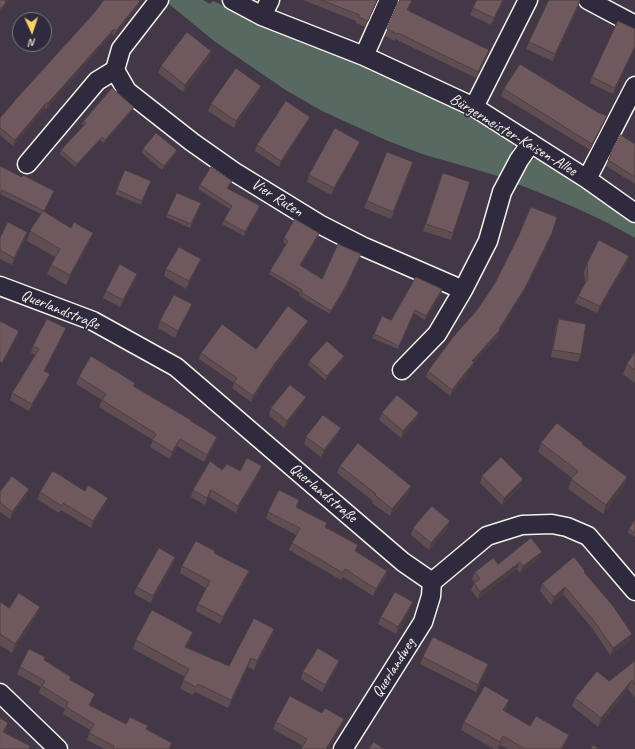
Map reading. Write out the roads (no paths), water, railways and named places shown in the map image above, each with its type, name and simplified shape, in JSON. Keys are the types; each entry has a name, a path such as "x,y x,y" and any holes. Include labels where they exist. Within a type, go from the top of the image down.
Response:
{"street":[{"path":"27,164 97,81 116,70 121,49 159,0"},
{"name":"Bürgermeister-Kaisen-Allee","path":"232,0 266,8 364,56 474,107 587,179 635,213"},
{"path":"364,56 390,0"},
{"path":"474,107 528,0"},
{"path":"588,0 635,25"},
{"name":"Vier Ruten","path":"116,70 128,91 192,142 236,173 319,224 364,247 463,290"},
{"path":"587,179 635,86"},
{"path":"402,370 437,334 463,290 488,241 502,192 519,160 531,143"},
{"name":"Querlandstraße","path":"0,286 93,321 176,367 403,562 432,582"},
{"path":"432,582 487,536 522,525 552,524 567,527 588,536 635,591"},
{"name":"Querlandweg","path":"343,749 423,622 431,596 432,582"},
{"path":"0,693 58,749"}]}
